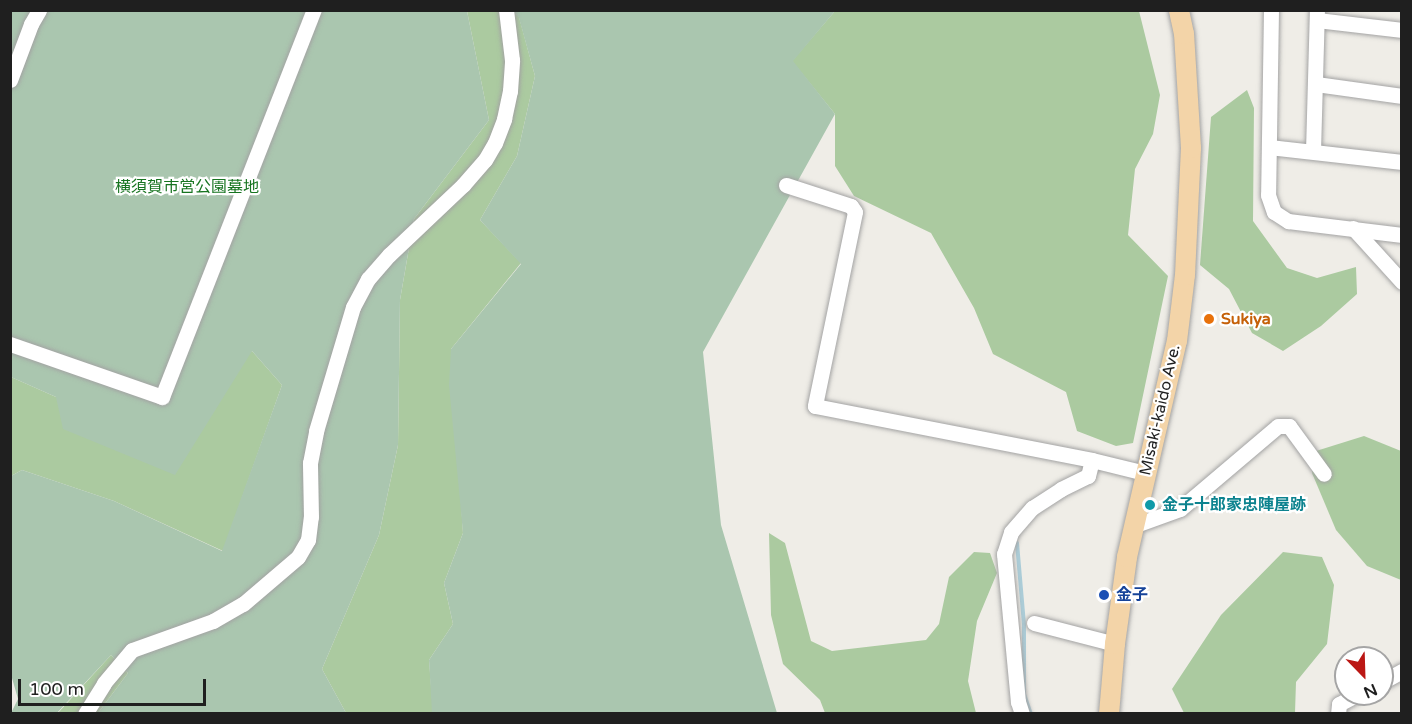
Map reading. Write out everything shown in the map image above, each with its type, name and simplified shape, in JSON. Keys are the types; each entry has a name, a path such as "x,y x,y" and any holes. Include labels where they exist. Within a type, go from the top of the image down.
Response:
{"main road":[{"name":"Misaki-kaido Ave.","path":"1166,10 1188,105"},
{"name":"Misaki-kaido Ave.","path":"1109,714 1115,644 1133,526 1177,341 1185,274 1191,148 1184,34 1179,10"}],"street":[{"path":"10,80 31,24 39,10"},
{"path":"10,344 162,397 314,10"},
{"path":"85,714 104,683 132,650 213,621 243,604 298,557 308,540 311,517 310,463 316,431 353,307 368,279 389,255 463,185 485,160 495,143 510,91 512,60 506,10"},
{"path":"1271,10 1268,195 1274,213 1288,221 1401,235"},
{"path":"1313,151 1317,15 1401,30"},
{"path":"1316,84 1401,96"},
{"path":"1269,147 1401,162"},
{"path":"786,185 851,206 855,212 815,406 1092,460 1145,473"},
{"path":"1353,228 1401,282"},
{"path":"1133,526 1180,509 1278,426 1289,426 1324,474"},
{"path":"1022,714 1018,702 1004,554 1011,532 1032,508 1061,489 1088,476 1092,460"},
{"path":"1034,623 1115,644"}],"green space":[{"name":"横須賀市営公園墓地","path":"11,11 467,11 489,120 414,219 400,300 398,445 379,535 322,669 346,713 98,713 128,673 111,655 57,713 11,713 18,699 10,671 11,476 22,470 114,501 222,551 282,385 252,351 175,475 63,429 56,397 11,377"},
{"path":"467,11 513,11 519,17 535,76 517,156 480,220 521,263 451,349 463,533 444,583 453,624 429,660 433,712 346,713 322,669 379,535 398,445 400,300 414,219 489,120"},
{"path":"513,11 835,11 793,61 835,114 703,352 721,525 777,713 432,713 429,660 453,624 444,583 463,533 449,385 451,349 521,264 480,220 517,156 535,76 519,18"},
{"path":"835,11 1139,11 1160,95 1153,134 1135,169 1128,235 1168,276 1133,443 1116,446 1077,431 1066,392 993,354 974,308 931,233 854,196 835,166 835,114 792,61"},
{"path":"1247,90 1254,108 1253,221 1287,268 1317,278 1356,267 1357,294 1321,326 1283,351 1252,333 1229,289 1200,265 1211,117"},
{"path":"252,351 282,385 223,551 114,501 22,470 11,476 11,377 56,397"},
{"path":"1364,436 1401,451 1401,580 1367,566 1336,530 1312,473 1316,451"},
{"path":"769,533 785,543 811,641 832,651 926,640 939,624 949,577 974,552 990,553 997,573 977,621 968,681 976,713 825,713 820,700 783,664 771,615"},
{"path":"1283,552 1322,557 1334,585 1327,644 1296,682 1295,713 1184,713 1172,689 1221,615"},
{"path":"111,655 128,673 98,713 57,714"}],"waterway":[{"path":"1017,543 1024,625 1024,694 1031,714"}],"place":[{"name":"Sukiya","path":"1209,319"},
{"name":"金子十郎家忠陣屋跡","path":"1150,505"},
{"name":"金子","path":"1104,595"}]}
